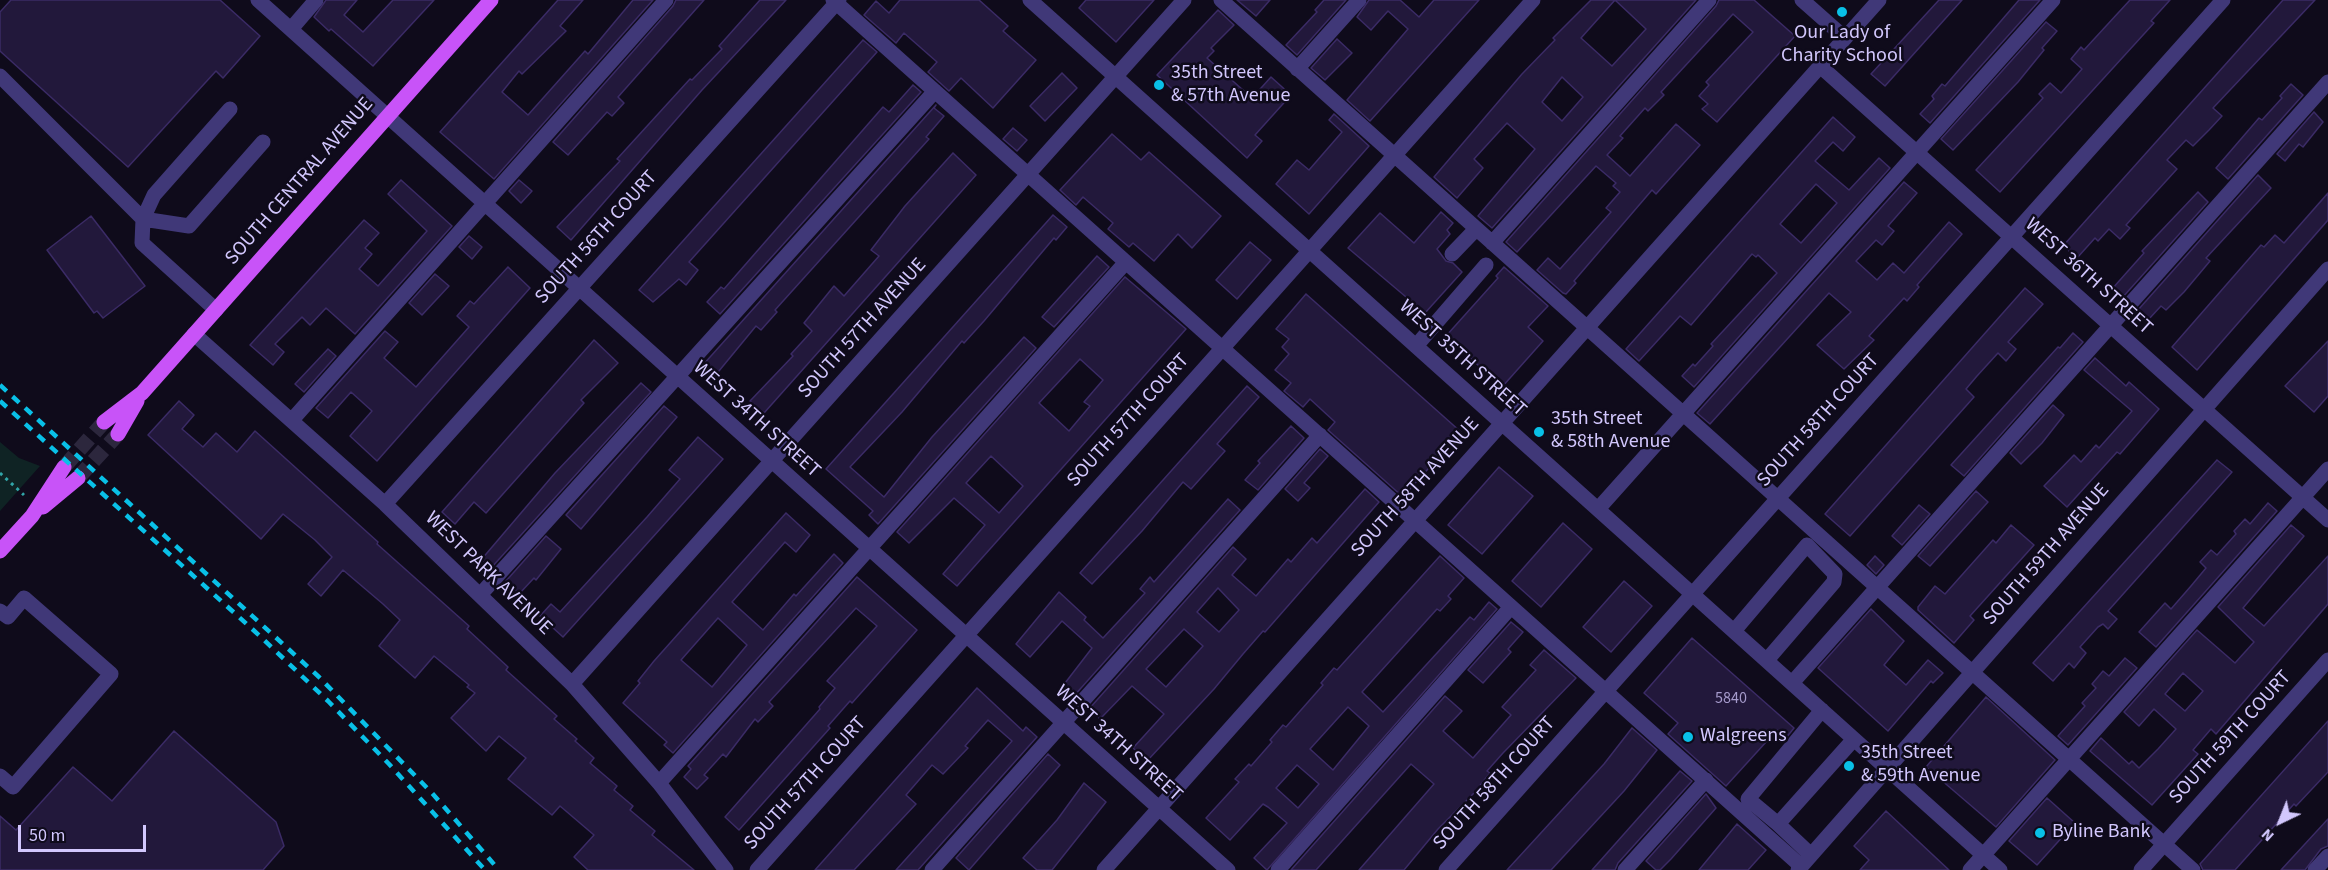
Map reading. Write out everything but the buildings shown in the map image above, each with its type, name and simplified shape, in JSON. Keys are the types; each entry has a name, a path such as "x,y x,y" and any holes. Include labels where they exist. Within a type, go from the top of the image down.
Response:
{"main road":[{"name":"SOUTH CENTRAL AVENUE","path":"118,434 142,393 491,0"},
{"name":"SOUTH CENTRAL AVENUE","path":"104,422 142,393"},
{"path":"32,516 64,467"},
{"path":"0,551 32,516 78,478"}],"street":[{"name":"WEST 34TH STREET","path":"258,0 1228,870"},
{"path":"291,29 316,0"},
{"path":"292,420 666,0"},
{"name":"WEST 35TH STREET","path":"1030,0 2000,870"},
{"name":"SOUTH 57TH AVENUE","path":"572,684 773,463 1184,0"},
{"path":"1221,0 2193,870"},
{"path":"1298,69 1359,0"},
{"name":"SOUTH 57TH COURT","path":"757,870 1533,0"},
{"path":"1492,243 1708,0"},
{"path":"1802,0 1845,38"},
{"name":"SOUTH 58TH AVENUE","path":"1104,870 1879,0"},
{"path":"1598,509 2053,0"},
{"name":"SOUTH 58TH COURT","path":"1446,870 2223,0"},
{"path":"836,1 1511,607 1706,780 1806,865"},
{"name":"SOUTH 56TH COURT","path":"385,504 836,1"},
{"name":"WEST 36TH STREET","path":"1820,66 2328,520"},
{"path":"0,76 143,219 189,226 264,142"},
{"path":"1792,683 2328,82"},
{"path":"480,595 935,91"},
{"path":"216,310 142,243 143,219 154,195 230,109"},
{"path":"1452,254 1476,229"},
{"path":"659,783 1126,262"},
{"path":"1416,346 1486,265"},
{"name":"SOUTH 59TH AVENUE","path":"1806,865 1887,769 2328,269"},
{"name":"WEST PARK AVENUE","path":"194,334 385,504 572,684 659,783 726,870"},
{"path":"932,870 1320,435"},
{"path":"1970,870 2328,469"},
{"path":"1734,631 1807,545 1835,574 1833,582 1767,660"},
{"path":"0,776 13,787 111,674 24,598 3,618"},
{"path":"1278,870 1511,607"},
{"name":"SOUTH 59TH COURT","path":"2141,870 2328,660"},
{"path":"1806,865 1778,824 1748,799 1822,710"},
{"path":"1778,824 1854,739"},
{"path":"1625,870 1706,780"},
{"path":"2315,870 2328,856"}],"path":[{"path":"0,473 24,495"}],"green space":[{"path":"0,442 19,458 40,466 0,511"}],"tunnel":[{"path":"64,467 104,422"},
{"path":"78,478 118,434"}],"railway":[{"path":"0,385 319,677 432,793 499,870"},
{"path":"0,401 261,637 328,701 389,764 485,870"}],"place":[{"name":"Our Lady of Charity School","path":"1842,12"},
{"name":"35th Street & 57th Avenue","path":"1159,85"},
{"name":"35th Street & 58th Avenue","path":"1539,432"},
{"name":"Walgreens","path":"1688,737"},
{"name":"35th Street & 59th Avenue","path":"1849,766"},
{"name":"Byline Bank","path":"2040,833"}]}
